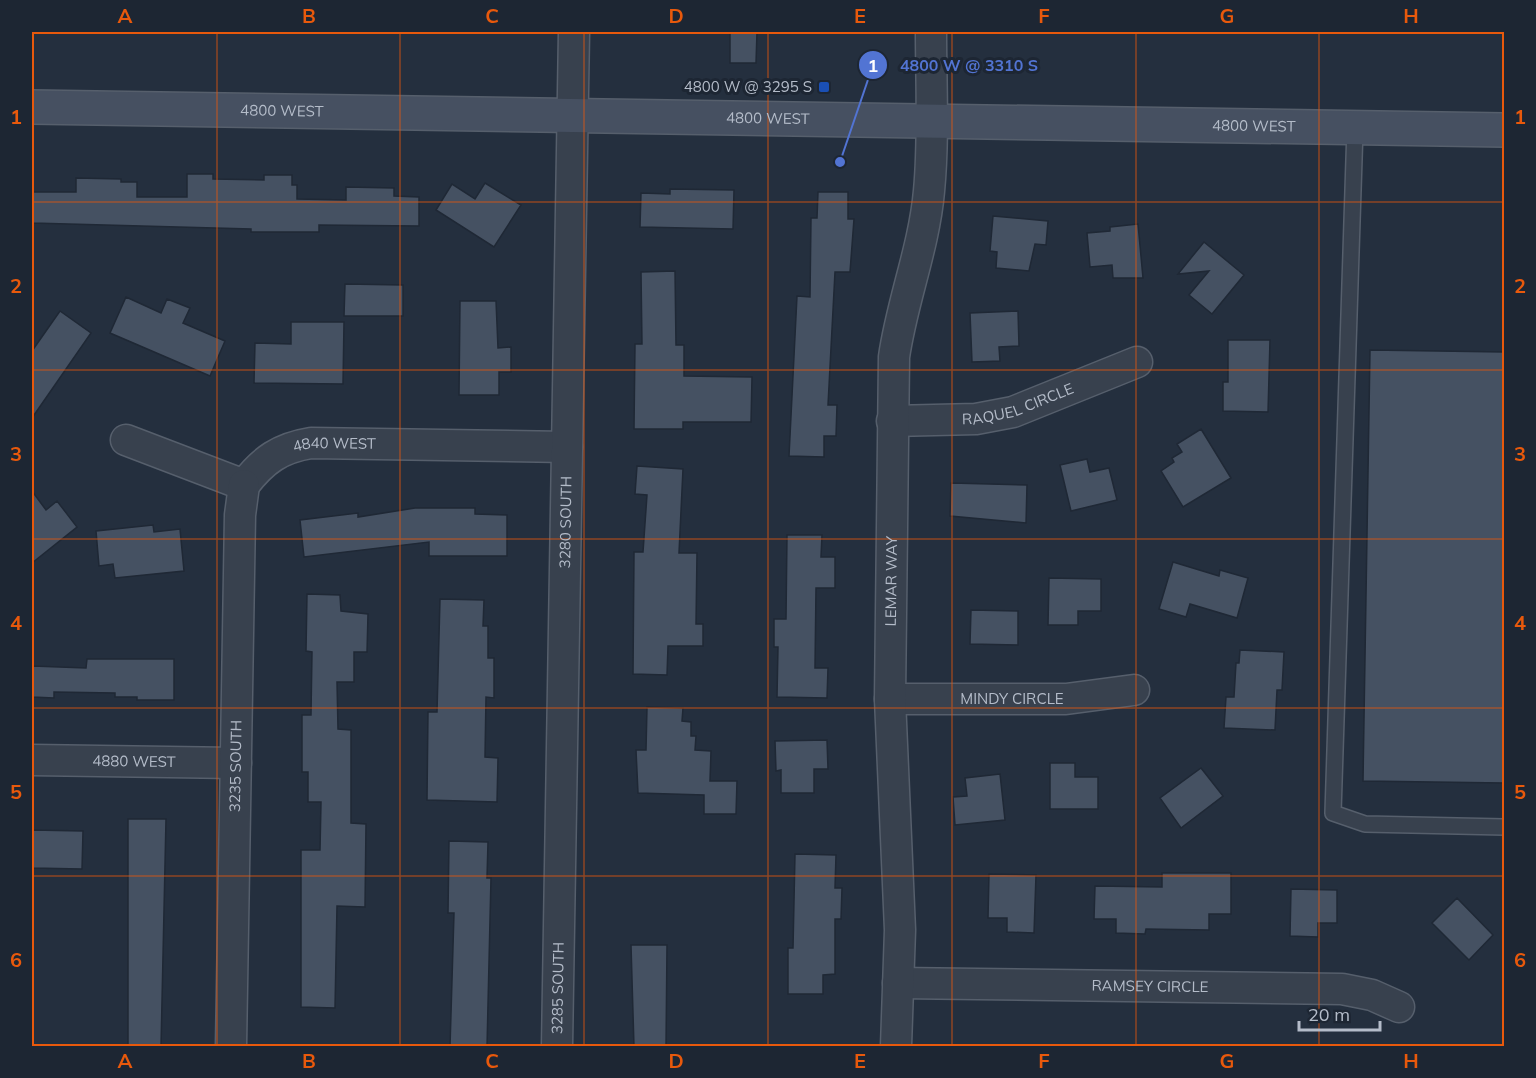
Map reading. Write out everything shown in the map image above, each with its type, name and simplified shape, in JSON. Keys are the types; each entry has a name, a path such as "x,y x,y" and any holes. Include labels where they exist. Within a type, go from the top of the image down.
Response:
{"main road":[{"name":"4800 WEST","path":"32,107 1504,130"}],"street":[{"name":"3280 SOUTH","path":"559,929 574,32"},
{"name":"LEMAR WAY","path":"896,1047 899,860 890,699 894,357 898,324 922,239 929,190 931,32"},
{"name":"RAQUEL CIRCLE","path":"892,421 976,419 1013,412 1137,362"},
{"path":"126,441 244,485"},
{"name":"4840 WEST","path":"244,485 257,467 273,455 290,447 311,443 567,447"},
{"name":"3235 SOUTH","path":"231,1047 240,515 244,485"},
{"name":"MINDY CIRCLE","path":"890,699 1066,699 1134,690"},
{"name":"4880 WEST","path":"32,760 236,763"},
{"name":"3285 SOUTH","path":"557,1047 559,929"},
{"name":"RAMSEY CIRCLE","path":"898,983 1342,989 1372,995 1399,1006"}],"lane":[{"path":"1355,128 1333,813 1365,824 1504,827"}],"building":[{"path":"730,32 757,32 756,63 730,63"},
{"path":"187,174 213,174 213,179 264,180 264,175 292,175 292,185 297,185 297,199 346,200 346,187 394,188 394,196 419,197 419,226 319,225 319,232 251,232 251,229 32,223 32,192 76,192 76,178 121,179 121,182 137,182 137,197 187,197"},
{"path":"485,183 521,205 494,247 436,210 452,184 475,199"},
{"path":"670,189 734,190 733,229 640,227 641,193 670,194"},
{"path":"818,192 848,192 848,219 854,219 850,272 835,272 828,405 837,405 836,436 824,436 824,457 789,456 797,296 810,297 811,218 817,218"},
{"path":"993,216 1048,221 1046,245 1035,244 1029,271 996,268 997,252 990,251"},
{"path":"1138,224 1143,278 1113,278 1112,265 1090,267 1087,233 1110,231 1110,227"},
{"path":"1204,242 1244,275 1212,314 1189,295 1209,271 1178,274"},
{"path":"675,271 676,345 684,345 684,376 752,377 751,422 683,422 683,429 634,429 635,344 642,344 641,272"},
{"path":"345,284 403,285 403,316 344,316"},
{"path":"126,297 161,313 167,299 190,308 183,323 225,341 210,376 110,333"},
{"path":"460,301 496,301 498,348 511,347 511,372 499,372 499,395 459,395"},
{"path":"60,311 91,333 32,418 32,351"},
{"path":"1018,311 1019,346 999,347 1000,361 972,362 970,313"},
{"path":"291,322 344,322 343,384 254,383 255,343 291,344"},
{"path":"1228,340 1270,340 1268,412 1223,411 1223,382 1228,382"},
{"path":"1370,350 1504,352 1504,783 1363,781"},
{"path":"1201,429 1231,478 1183,507 1161,471 1174,462 1172,458 1182,452 1177,444"},
{"path":"1087,459 1090,472 1109,468 1117,500 1071,511 1060,465"},
{"path":"637,466 683,469 679,553 697,553 696,624 703,624 703,646 668,646 667,675 633,674 634,552 643,552 647,495 635,494"},
{"path":"951,483 1027,485 1026,523 950,516"},
{"path":"32,491 46,510 57,501 77,527 32,563"},
{"path":"415,508 475,508 475,514 507,515 507,556 429,556 429,542 304,557 300,520 358,513 358,517"},
{"path":"153,525 154,532 180,529 184,571 115,578 113,564 99,566 96,531"},
{"path":"787,535 822,535 821,557 835,557 835,588 816,588 815,668 828,668 827,698 777,697 778,647 774,647 774,619 786,619"},
{"path":"1173,562 1219,576 1220,570 1248,578 1237,618 1190,604 1186,617 1159,609"},
{"path":"1049,578 1101,579 1101,611 1078,611 1078,625 1048,625"},
{"path":"307,594 340,595 341,611 368,614 367,652 354,652 354,682 337,682 338,729 351,730 351,823 366,824 365,907 337,906 335,1008 301,1007 301,850 320,850 321,802 308,802 308,772 302,772 302,715 311,715 312,652 306,651"},
{"path":"440,599 484,600 483,626 488,626 488,658 494,658 494,698 486,697 485,757 498,758 497,802 427,800 428,712 437,712"},
{"path":"971,610 1018,611 1018,645 970,644"},
{"path":"1240,650 1284,652 1282,690 1277,690 1275,730 1224,728 1226,697 1234,697 1236,663 1239,663"},
{"path":"87,659 174,659 174,700 137,700 137,697 115,697 115,693 54,692 54,698 32,697 32,666 86,668"},
{"path":"647,707 683,708 682,721 691,722 691,736 696,736 695,750 711,751 710,781 737,781 736,814 704,814 704,795 638,793 636,750 646,750"},
{"path":"827,740 828,769 814,769 814,793 781,793 781,770 776,771 775,741"},
{"path":"1050,763 1075,763 1075,777 1098,777 1098,809 1050,809"},
{"path":"1201,768 1223,796 1181,828 1160,798"},
{"path":"1000,774 1005,820 955,825 953,797 967,796 965,778"},
{"path":"128,819 166,819 161,1047 128,1047"},
{"path":"32,830 83,831 82,869 32,868"},
{"path":"449,841 488,842 487,878 491,878 487,1047 450,1047 454,913 448,913"},
{"path":"795,854 836,855 835,888 842,888 841,919 835,919 835,974 823,975 823,994 788,994 788,948 793,948"},
{"path":"1162,873 1231,873 1231,914 1209,914 1209,930 1146,929 1145,934 1116,933 1116,919 1094,919 1095,886 1162,887"},
{"path":"989,874 1036,875 1034,933 1007,932 1007,918 988,918"},
{"path":"1291,889 1337,890 1337,923 1318,923 1318,937 1290,936"},
{"path":"1457,898 1493,935 1469,960 1432,923"},
{"path":"631,945 667,945 666,1047 634,1047"}],"place":[{"name":"4800 W @ 3295 S","path":"824,87"},
{"name":"4800 W @ 3310 S","path":"840,162"}]}
